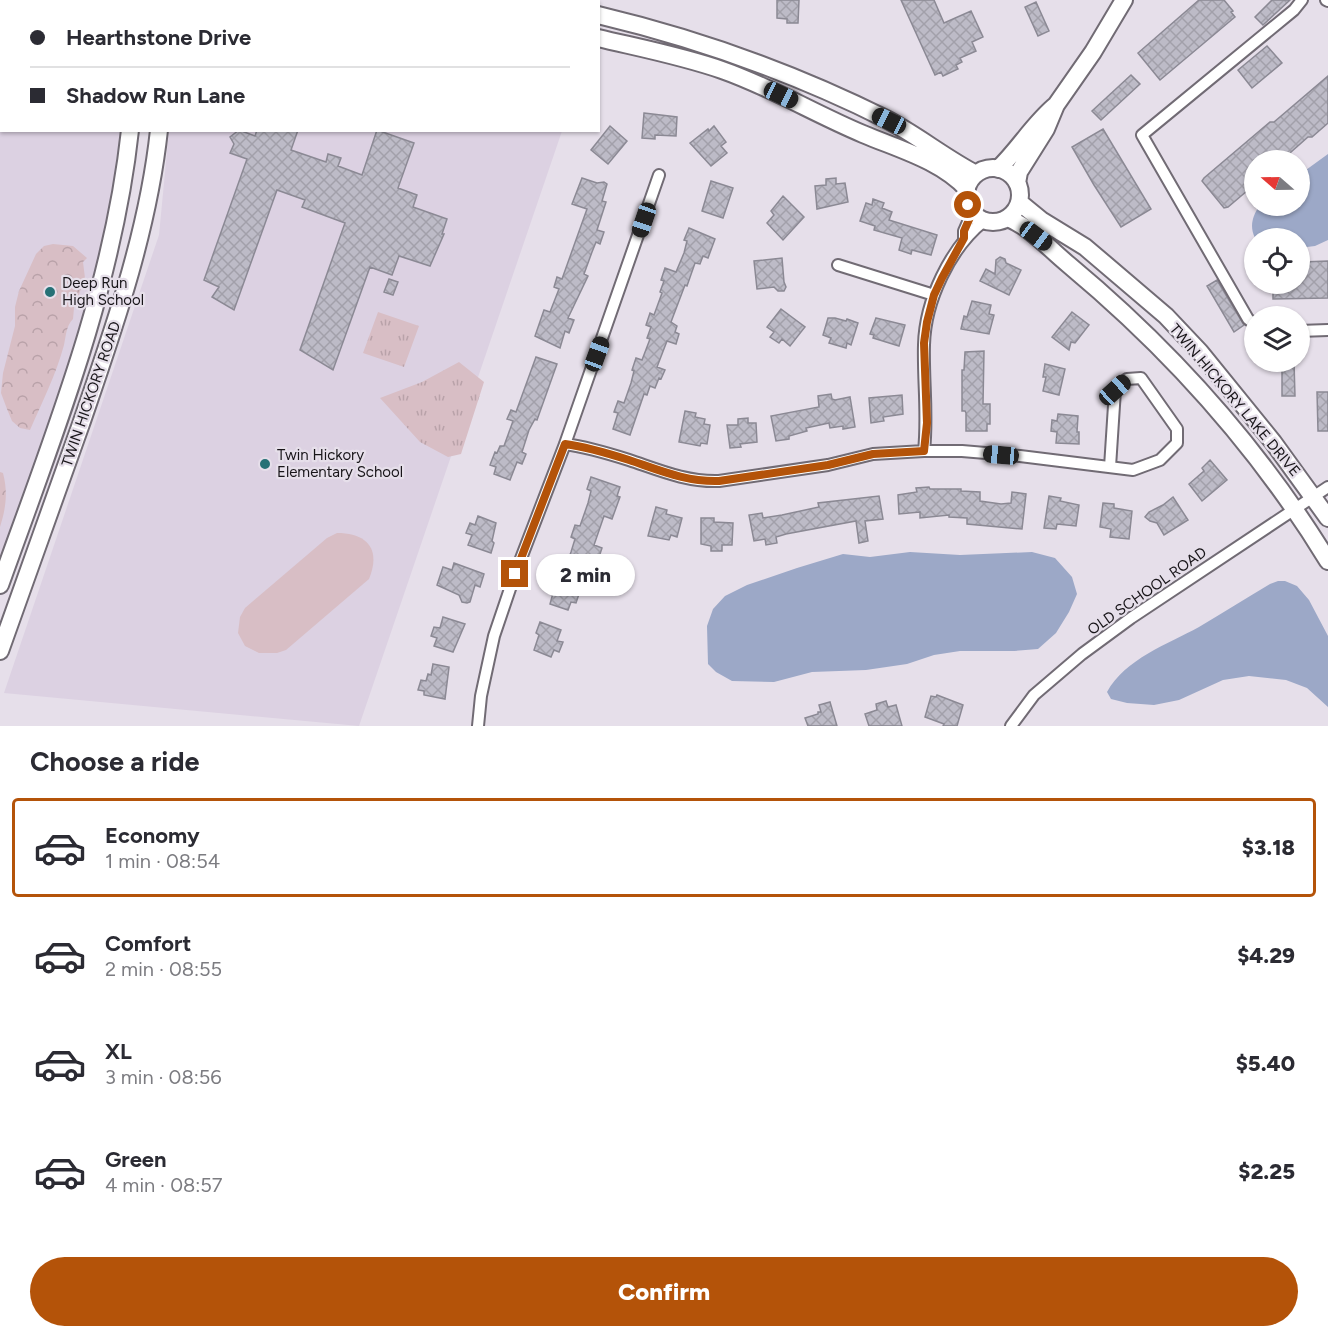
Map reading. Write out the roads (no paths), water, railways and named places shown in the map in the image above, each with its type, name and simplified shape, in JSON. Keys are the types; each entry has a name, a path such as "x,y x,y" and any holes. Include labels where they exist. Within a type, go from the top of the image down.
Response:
{"street":[{"path":"1017,183 1019,172 1046,129 1056,105 1093,52 1124,0"},
{"path":"1244,312 1142,135 1294,10 1302,0"},
{"path":"600,16 677,35 778,70 889,121 953,163 971,181"},
{"path":"600,39 723,70 971,181"},
{"path":"998,169 1017,150 1037,122 1056,105"},
{"name":"TWIN HICKORY ROAD","path":"0,585 74,376 94,311 119,204 130,132"},
{"name":"TWIN HICKORY ROAD","path":"0,651 122,304 145,216 159,132"},
{"path":"998,169 1008,172 1020,189 1016,210 1000,222 978,217 968,205 971,181 983,170 998,169"},
{"path":"478,726 481,696 494,636 515,574 565,444 659,175"},
{"name":"TWIN HICKORY LAKE DRIVE","path":"1019,202 1041,220 1085,247 1166,316 1200,352 1273,442 1328,518"},
{"path":"924,451 927,423 924,343 927,322 934,295 942,278 964,238 971,236 978,217"},
{"name":"TWIN HICKORY LAKE DRIVE","path":"1008,218 1053,249 1149,336 1238,433 1294,509 1328,561"},
{"path":"838,265 934,295"},
{"path":"1310,331 1328,330"},
{"path":"565,444 590,448 678,477 701,482 828,465 873,454 924,451 1009,455 1134,470 1160,460 1177,443 1177,429 1142,378 1127,379 1115,390 1110,467"},
{"name":"OLD SCHOOL ROAD","path":"1011,726 1034,694 1082,654 1131,618 1328,487"}],"water":[{"path":"1328,154 1328,240 1310,247 1310,228 1252,228 1254,216 1310,216 1310,167"},
{"path":"910,552 960,555 1032,552 1055,558 1072,577 1077,594 1056,633 1038,649 960,651 934,655 907,664 866,670 812,672 774,682 732,681 716,672 708,664 707,626 713,609 725,596 747,585 843,554 870,557"},
{"path":"1278,581 1297,586 1309,600 1328,636 1328,707 1307,688 1286,680 1249,676 1223,680 1179,700 1154,705 1111,699 1107,692 1115,680 1136,661"}],"place":[{"name":"Deep Run High School","path":"50,292"},
{"name":"Twin Hickory Elementary School","path":"265,464"}]}
